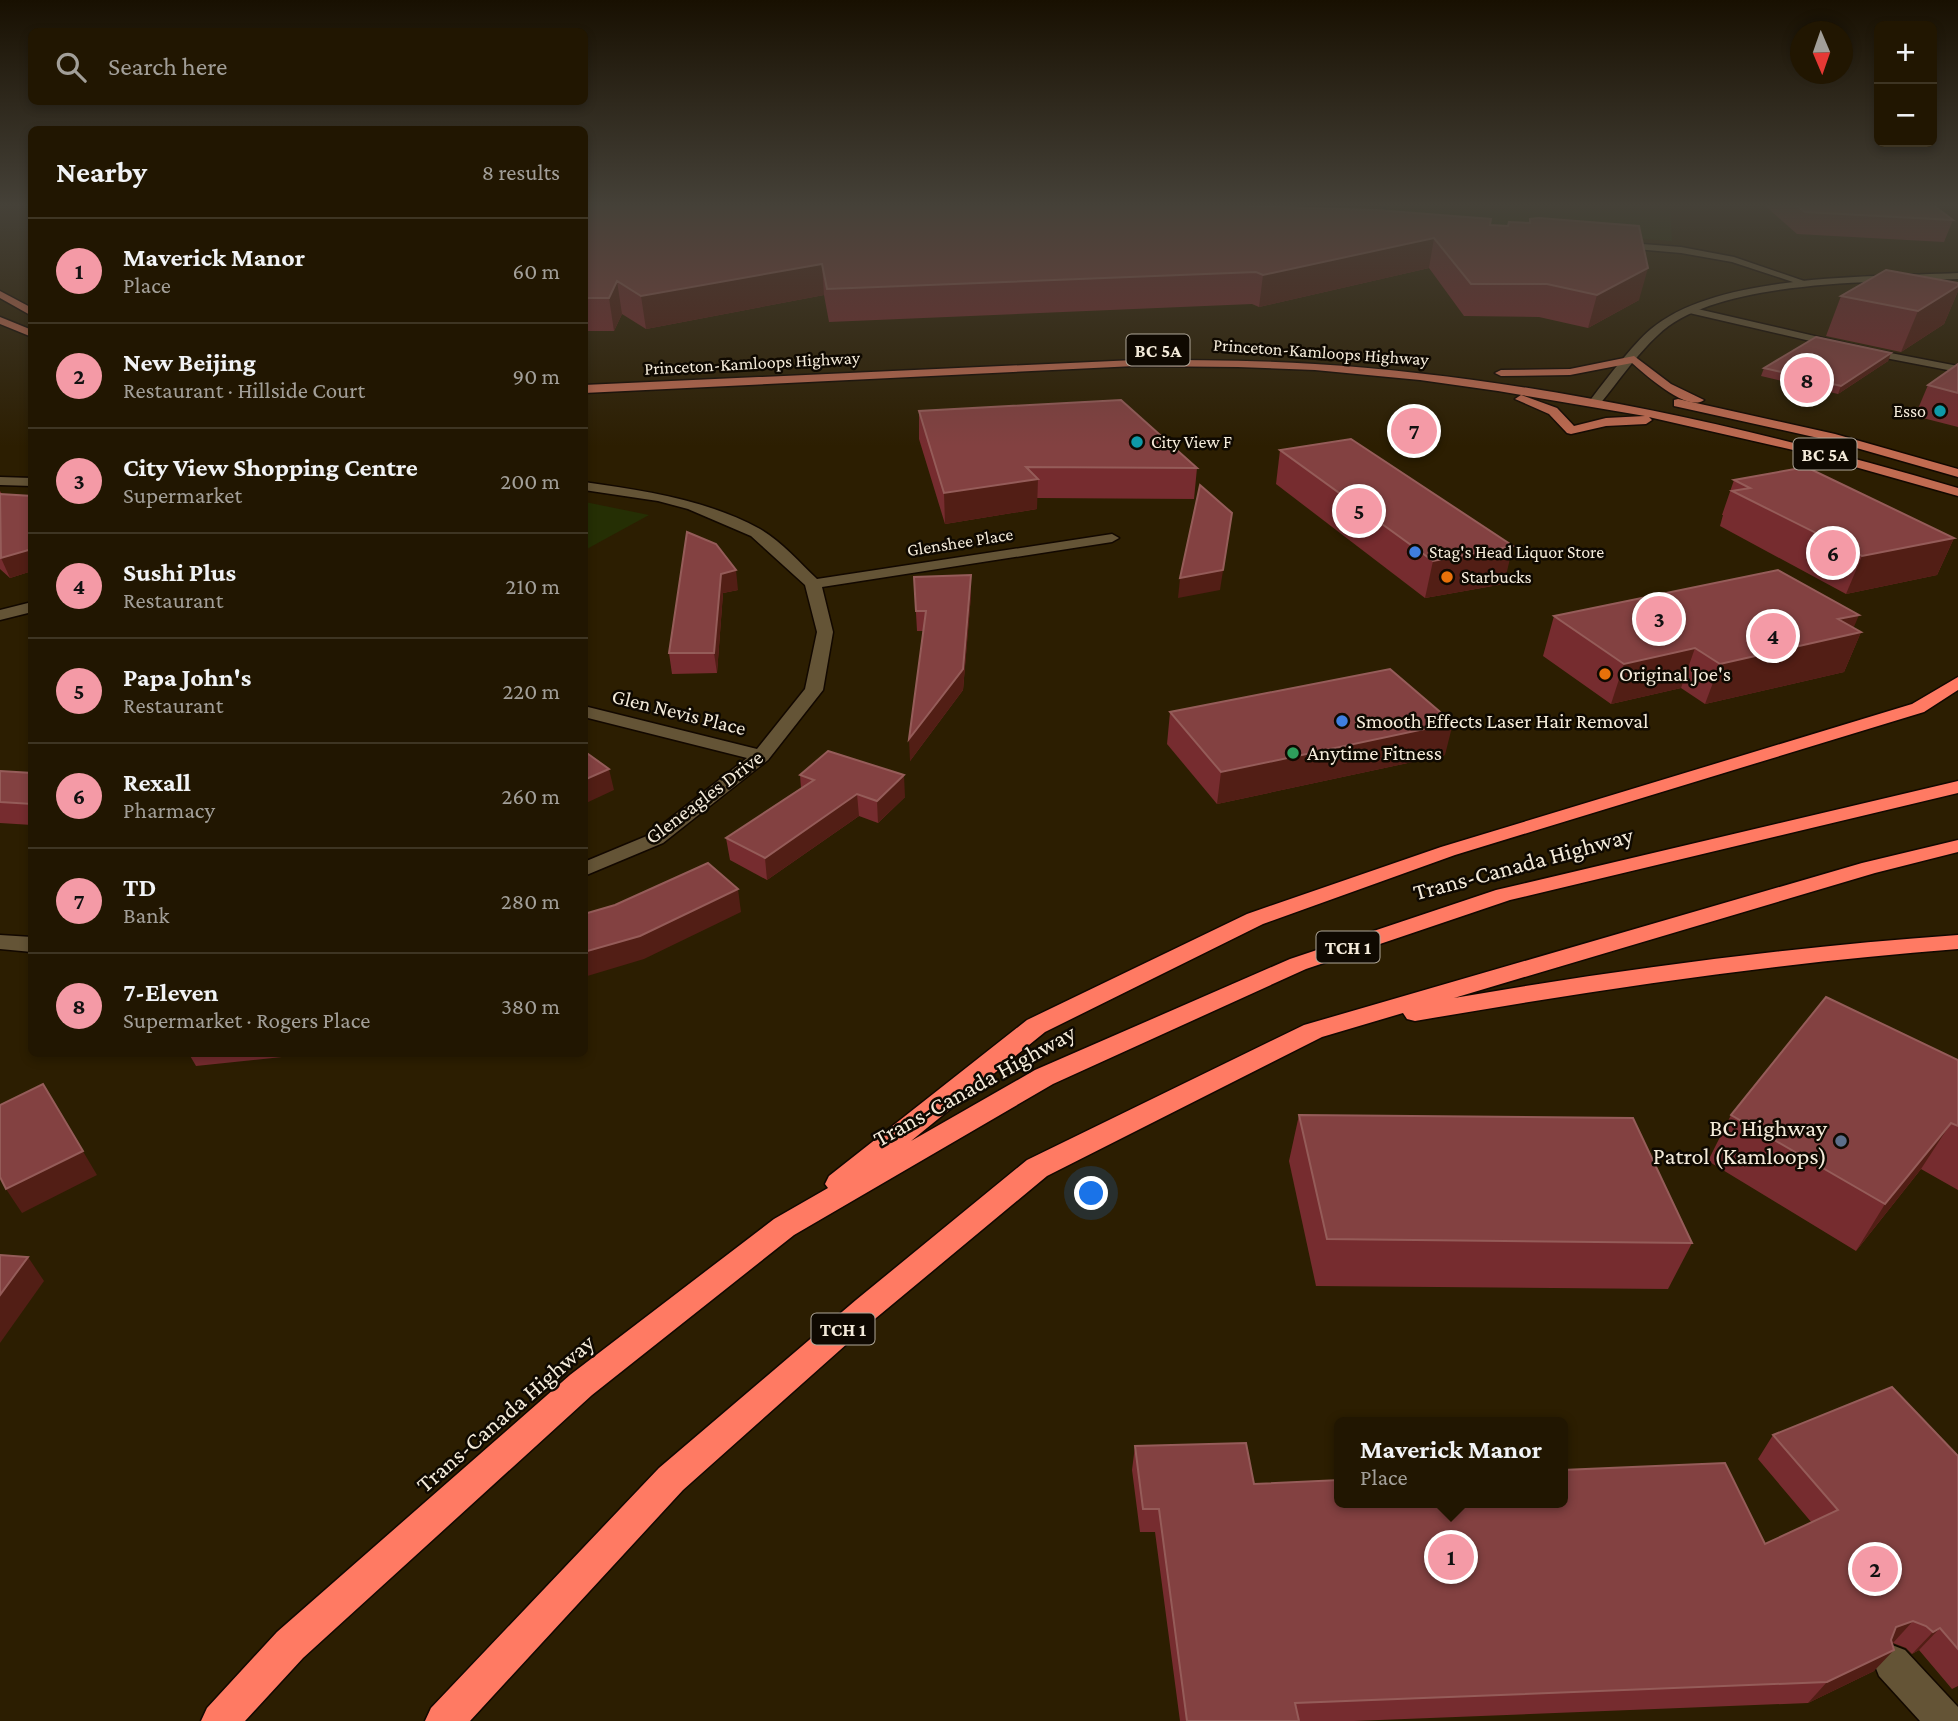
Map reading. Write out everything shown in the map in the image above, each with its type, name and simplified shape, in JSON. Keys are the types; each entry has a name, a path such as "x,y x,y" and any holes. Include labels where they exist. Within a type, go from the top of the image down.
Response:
{"highway":[{"path":"784,1227 1036,1026 1255,919 1448,851 1918,708 1958,681"},
{"name":"Trans-Canada Highway","path":"220,1721 290,1645 581,1385 784,1227 1044,1077 1298,964 1504,895 1958,787"},
{"name":"TCH 1","path":"443,1721 671,1479 866,1309 1037,1168 1313,1031 1869,868 1958,846"},
{"path":"1313,1031 1548,990 1721,964 1958,942"}],"main road":[{"path":"0,294 28,311"},
{"path":"0,320 28,332"},
{"name":"Princeton-Kamloops Highway","path":"588,377 1182,350"},
{"path":"1501,373 1570,372 1634,359 1667,387 1690,398 1758,419"},
{"name":"Princeton-Kamloops Highway","path":"588,390 1135,363 1272,365 1419,377 1595,402 1690,421 1884,469 1958,492"},
{"path":"1488,371 1571,384"},
{"path":"1419,377 1520,398 1553,411 1571,430 1606,422 1690,421"},
{"name":"BC 5A","path":"1664,401 1758,419 1958,473"}],"street":[{"path":"1595,402 1655,331 1689,310 1746,293 1791,285"},
{"path":"1689,310 1875,354 1958,369"},
{"path":"0,481 28,482"},
{"path":"588,487 659,497 692,506 756,533 813,584"},
{"name":"Glenshee Place","path":"813,584 1112,538"},
{"name":"Gleneagles Drive","path":"588,868 656,839 761,756 814,690 825,632 813,584"},
{"path":"0,615 28,608"},
{"name":"Glen Nevis Place","path":"588,712 761,756"},
{"path":"0,942 28,945"},
{"path":"1892,1663 1945,1721"}],"green space":[{"path":"588,503 649,515 588,548"}],"building":[{"path":"588,285 615,285 609,298 588,298"},
{"path":"624,285 701,285 641,296"},
{"path":"826,285 920,285 827,289"},
{"path":"1553,285 1615,285 1597,295"},
{"path":"1859,285 1958,285 1918,311 1841,296"},
{"path":"1816,337 1891,353 1841,386 1764,368"},
{"path":"1958,364 1958,393 1928,385"},
{"path":"1121,400 1197,468 1026,467 1038,479 944,493 919,411"},
{"path":"1351,439 1513,546 1433,561 1280,450"},
{"path":"1806,467 1954,538 1862,556 1732,491 1750,488 1734,480"},
{"path":"1200,485 1232,513 1223,570 1180,578"},
{"path":"0,494 28,496 28,550 1,558"},
{"path":"687,532 716,544 736,570 721,574 714,653 669,653"},
{"path":"1778,570 1859,615 1838,619 1861,632 1720,664 1695,648 1624,664 1554,616"},
{"path":"971,575 963,669 909,739 926,611 916,611 914,577"},
{"path":"1390,669 1453,723 1221,772 1170,712"},
{"path":"828,751 904,775 877,801 857,794 765,858 726,838 814,780 800,775"},
{"path":"588,754 609,769 588,778"},
{"path":"0,771 28,773 28,804 0,802"},
{"path":"708,863 738,889 640,936 588,951 588,913 615,905"},
{"name":"BC Highway Patrol (Kamloops)","path":"1826,997 1958,1060 1958,1126 1951,1123 1885,1204 1731,1115"},
{"path":"43,1084 83,1151 6,1189 0,1177 0,1105"},
{"path":"1299,1115 1633,1118 1692,1243 1327,1239"},
{"path":"0,1255 28,1257 0,1295"},
{"path":"1892,1387 1958,1456 1958,1649 1940,1628 1933,1632 1913,1621 1896,1627 1891,1640 1894,1650 1827,1682 1295,1703 1299,1721 1187,1721 1159,1509 1143,1509 1135,1446 1246,1443 1254,1484 1334,1480 1334,1508 1568,1508 1568,1470 1725,1463 1765,1544 1838,1510 1773,1435"}],"place":[{"name":"7-Eleven","path":"1807,380"},
{"name":"Esso","path":"1940,411"},
{"name":"TD","path":"1414,431"},
{"name":"City View F","path":"1137,442"},
{"name":"Papa John's","path":"1359,511"},
{"name":"Stag's Head Liquor Store","path":"1415,552"},
{"name":"Rexall","path":"1833,553"},
{"name":"Starbucks","path":"1447,577"},
{"name":"City View Shopping Centre","path":"1659,619"},
{"name":"Sushi Plus","path":"1773,636"},
{"name":"Original Joe's","path":"1605,674"},
{"name":"Smooth Effects Laser Hair Removal","path":"1342,721"},
{"name":"Anytime Fitness","path":"1293,753"},
{"name":"BC Highway Patrol (Kamloops)","path":"1841,1141"},
{"name":"Maverick Manor","path":"1451,1557"},
{"name":"New Beijing","path":"1875,1569"}]}
